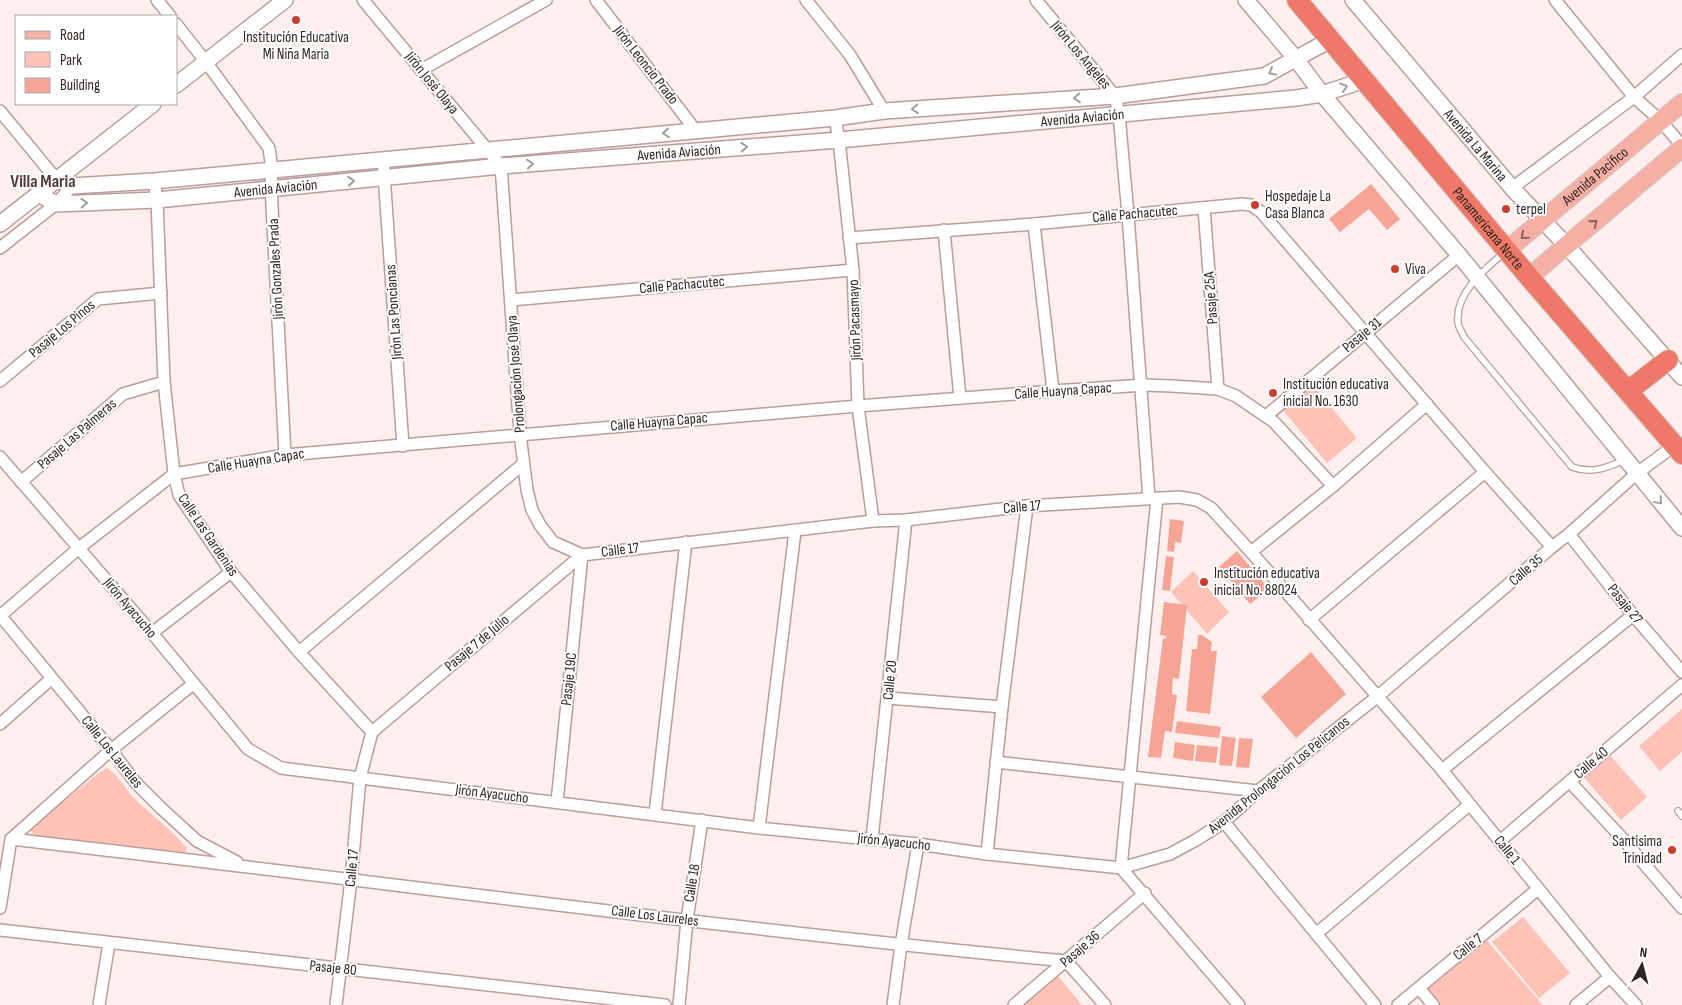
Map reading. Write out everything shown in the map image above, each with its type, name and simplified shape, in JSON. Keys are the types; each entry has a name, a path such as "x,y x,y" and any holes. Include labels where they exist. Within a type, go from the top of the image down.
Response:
{"highway":[{"name":"Panamericana Norte","path":"1297,0 1529,277 1678,449"},
{"path":"1628,391 1668,360"}],"main road":[{"name":"Avenida Pacífico","path":"1507,250 1682,103"},
{"path":"1529,277 1682,147"}],"street":[{"path":"157,0 169,15"},
{"path":"178,84 285,0"},
{"name":"Jirón José Olaya","path":"363,0 501,166"},
{"path":"421,70 546,0"},
{"name":"Jirón Leoncio Prado","path":"596,0 696,131"},
{"path":"806,0 850,55 884,112"},
{"name":"Jirón Los Angeles","path":"1036,0 1115,96 1119,114 1140,386 1152,498 1121,868"},
{"path":"1246,0 1682,528"},
{"path":"1556,0 1634,97 1661,121 1682,147"},
{"name":"Avenida La Marina","path":"1360,2 1512,188 1567,246 1682,377"},
{"name":"Jirón Gonzales Prada","path":"178,27 269,148 272,170 271,187 285,455"},
{"name":"Avenida Aviación","path":"72,186 383,160 884,112 1115,96 1264,76 1330,40"},
{"path":"1512,188 1634,97 1682,55"},
{"name":"Avenida Aviación","path":"56,204 157,200 271,187 501,166 839,140 1296,98 1322,94 1365,80"},
{"path":"0,224 39,194 56,178 152,105"},
{"path":"0,111 56,178 72,186 56,204 0,248"},
{"name":"Jirón Pacasmayo","path":"835,118 853,270 858,406 873,521"},
{"name":"Jirón Las Poncianas","path":"383,160 403,446"},
{"name":"Prolongación José Olaya","path":"501,166 520,434 523,464 532,510 540,525 553,542 582,555"},
{"name":"Calle Las Gardenias","path":"154,180 157,200 164,382 178,495 232,572 298,652 372,732"},
{"path":"39,194 56,204"},
{"name":"Calle Pachacutec","path":"849,238 1034,224 1242,204 1251,205 1261,212 1552,547"},
{"name":"Pasaje 25A","path":"1204,208 1218,390"},
{"path":"1034,224 1052,391"},
{"path":"944,230 960,398"},
{"name":"Pasaje 31","path":"1266,416 1365,331 1458,255"},
{"name":"Calle Pachacutec","path":"511,300 853,270"},
{"name":"Pasaje Los Pinos","path":"0,381 98,299 160,293"},
{"name":"Pasaje Las Palmeras","path":"21,482 123,394 164,382"},
{"name":"Calle Huayna Capac","path":"0,615 79,548 174,474 285,455 960,398 1140,386 1172,386 1218,390 1236,396 1274,422 1333,486"},
{"path":"1251,552 1333,486 1427,404"},
{"name":"Calle 35","path":"1378,697 1569,534 1636,474 1678,449"},
{"name":"Jirón Ayacucho","path":"0,457 152,633 248,749 281,768 759,828 918,844 987,854 1121,868"},
{"path":"298,652 523,464"},
{"path":"1309,620 1485,472"},
{"name":"Calle 17","path":"582,555 873,521 906,520 1027,506 1179,497 1196,500 1211,508 1378,697"},
{"path":"987,854 1002,708 1027,506"},
{"name":"Calle 20","path":"872,839 906,520"},
{"path":"759,828 795,531"},
{"name":"Pasaje 27","path":"1569,534 1633,615 1682,672"},
{"path":"655,814 686,542"},
{"name":"Pasaje 7 de Julio","path":"372,732 582,555"},
{"name":"Pasaje 19C","path":"557,802 582,555"},
{"path":"152,633 232,572"},
{"name":"Calle Los Laureles","path":"0,615 112,750 136,783 197,841 244,865"},
{"path":"1442,770 1633,615"},
{"path":"0,724 52,679"},
{"path":"0,908 11,839 112,750 193,684"},
{"name":"Calle 40","path":"1500,841 1682,686"},
{"name":"Calle 1","path":"1378,697 1442,770 1538,890 1610,977 1636,1005"},
{"name":"Avenida Prolongación Los Pelicanos","path":"1121,868 1170,854 1224,822 1258,791 1378,697"},
{"path":"888,698 1002,708"},
{"name":"Calle 17","path":"336,1005 351,878 360,778 372,732"},
{"path":"996,762 1258,791"},
{"path":"1570,782 1622,838 1682,908"},
{"path":"1316,934 1469,805"},
{"name":"Calle 18","path":"679,1005 687,920 702,820"},
{"path":"1224,822 1375,1005"},
{"name":"Calle Los Laureles","path":"11,839 244,865 901,945 1066,961"},
{"path":"893,1005 918,844"},
{"path":"1121,868 1145,893 1239,1005"},
{"name":"Calle 7","path":"1398,1005 1538,890"},
{"name":"Pasaje 36","path":"1014,1005 1145,893"},
{"name":"Pasaje 80","path":"0,930 665,1005"},
{"path":"99,1005 109,943"},
{"path":"1066,961 1105,1005"},
{"path":"1576,1005 1610,977"},
{"path":"1419,988 1433,1005"}],"lane":[{"path":"1507,250 1476,277 1459,307 1458,323 1464,336 1572,467 1580,470 1591,470 1605,468 1624,460"}],"green space":[{"path":"1312,384 1357,438 1327,463 1282,409"},
{"path":"1193,571 1229,612 1207,634 1171,592"},
{"path":"1682,709 1682,752 1660,771 1639,746"},
{"path":"1607,752 1647,797 1621,820 1581,774"},
{"path":"107,768 118,778 133,797 181,841 187,848 184,854 36,838 31,831 33,826"},
{"path":"1523,917 1570,973 1539,998 1492,942"},
{"path":"1483,936 1543,1005 1437,1005 1421,987"},
{"path":"1058,976 1082,1005 1024,1005"}],"building":[{"path":"1371,184 1400,219 1387,230 1369,209 1340,232 1329,219"},
{"path":"1170,519 1184,521 1181,543 1175,542 1174,552 1167,551"},
{"path":"1237,551 1269,589 1250,604 1219,567"},
{"path":"1166,556 1174,557 1170,591 1162,590"},
{"path":"1164,602 1187,605 1179,679 1173,678 1172,694 1177,695 1172,732 1165,731 1161,758 1148,757 1163,638 1166,639 1166,636 1160,635"},
{"path":"1198,635 1202,635 1212,642 1211,651 1217,651 1210,714 1186,711 1192,649 1197,649"},
{"path":"1311,652 1346,694 1296,738 1261,697"},
{"path":"1177,721 1221,727 1219,738 1175,733"},
{"path":"1222,736 1236,738 1232,766 1219,765"},
{"path":"1239,738 1253,739 1249,768 1236,767"},
{"path":"1175,742 1195,745 1193,761 1173,758"},
{"path":"1197,745 1218,747 1216,763 1195,761"}],"place":[{"name":"Institución Educativa Mi Niña Maria","path":"296,20"},
{"name":"Hospedaje La Casa Blanca","path":"1255,205"},
{"name":"terpel","path":"1506,209"},
{"name":"Viva","path":"1395,269"},
{"name":"Institución educativa inicial No. 1630","path":"1273,393"},
{"name":"Institución educativa inicial No. 88024","path":"1204,582"},
{"name":"Santisima Trinidad","path":"1672,850"}],"district":[{"name":"Villa Maria","path":"43,181"}]}
